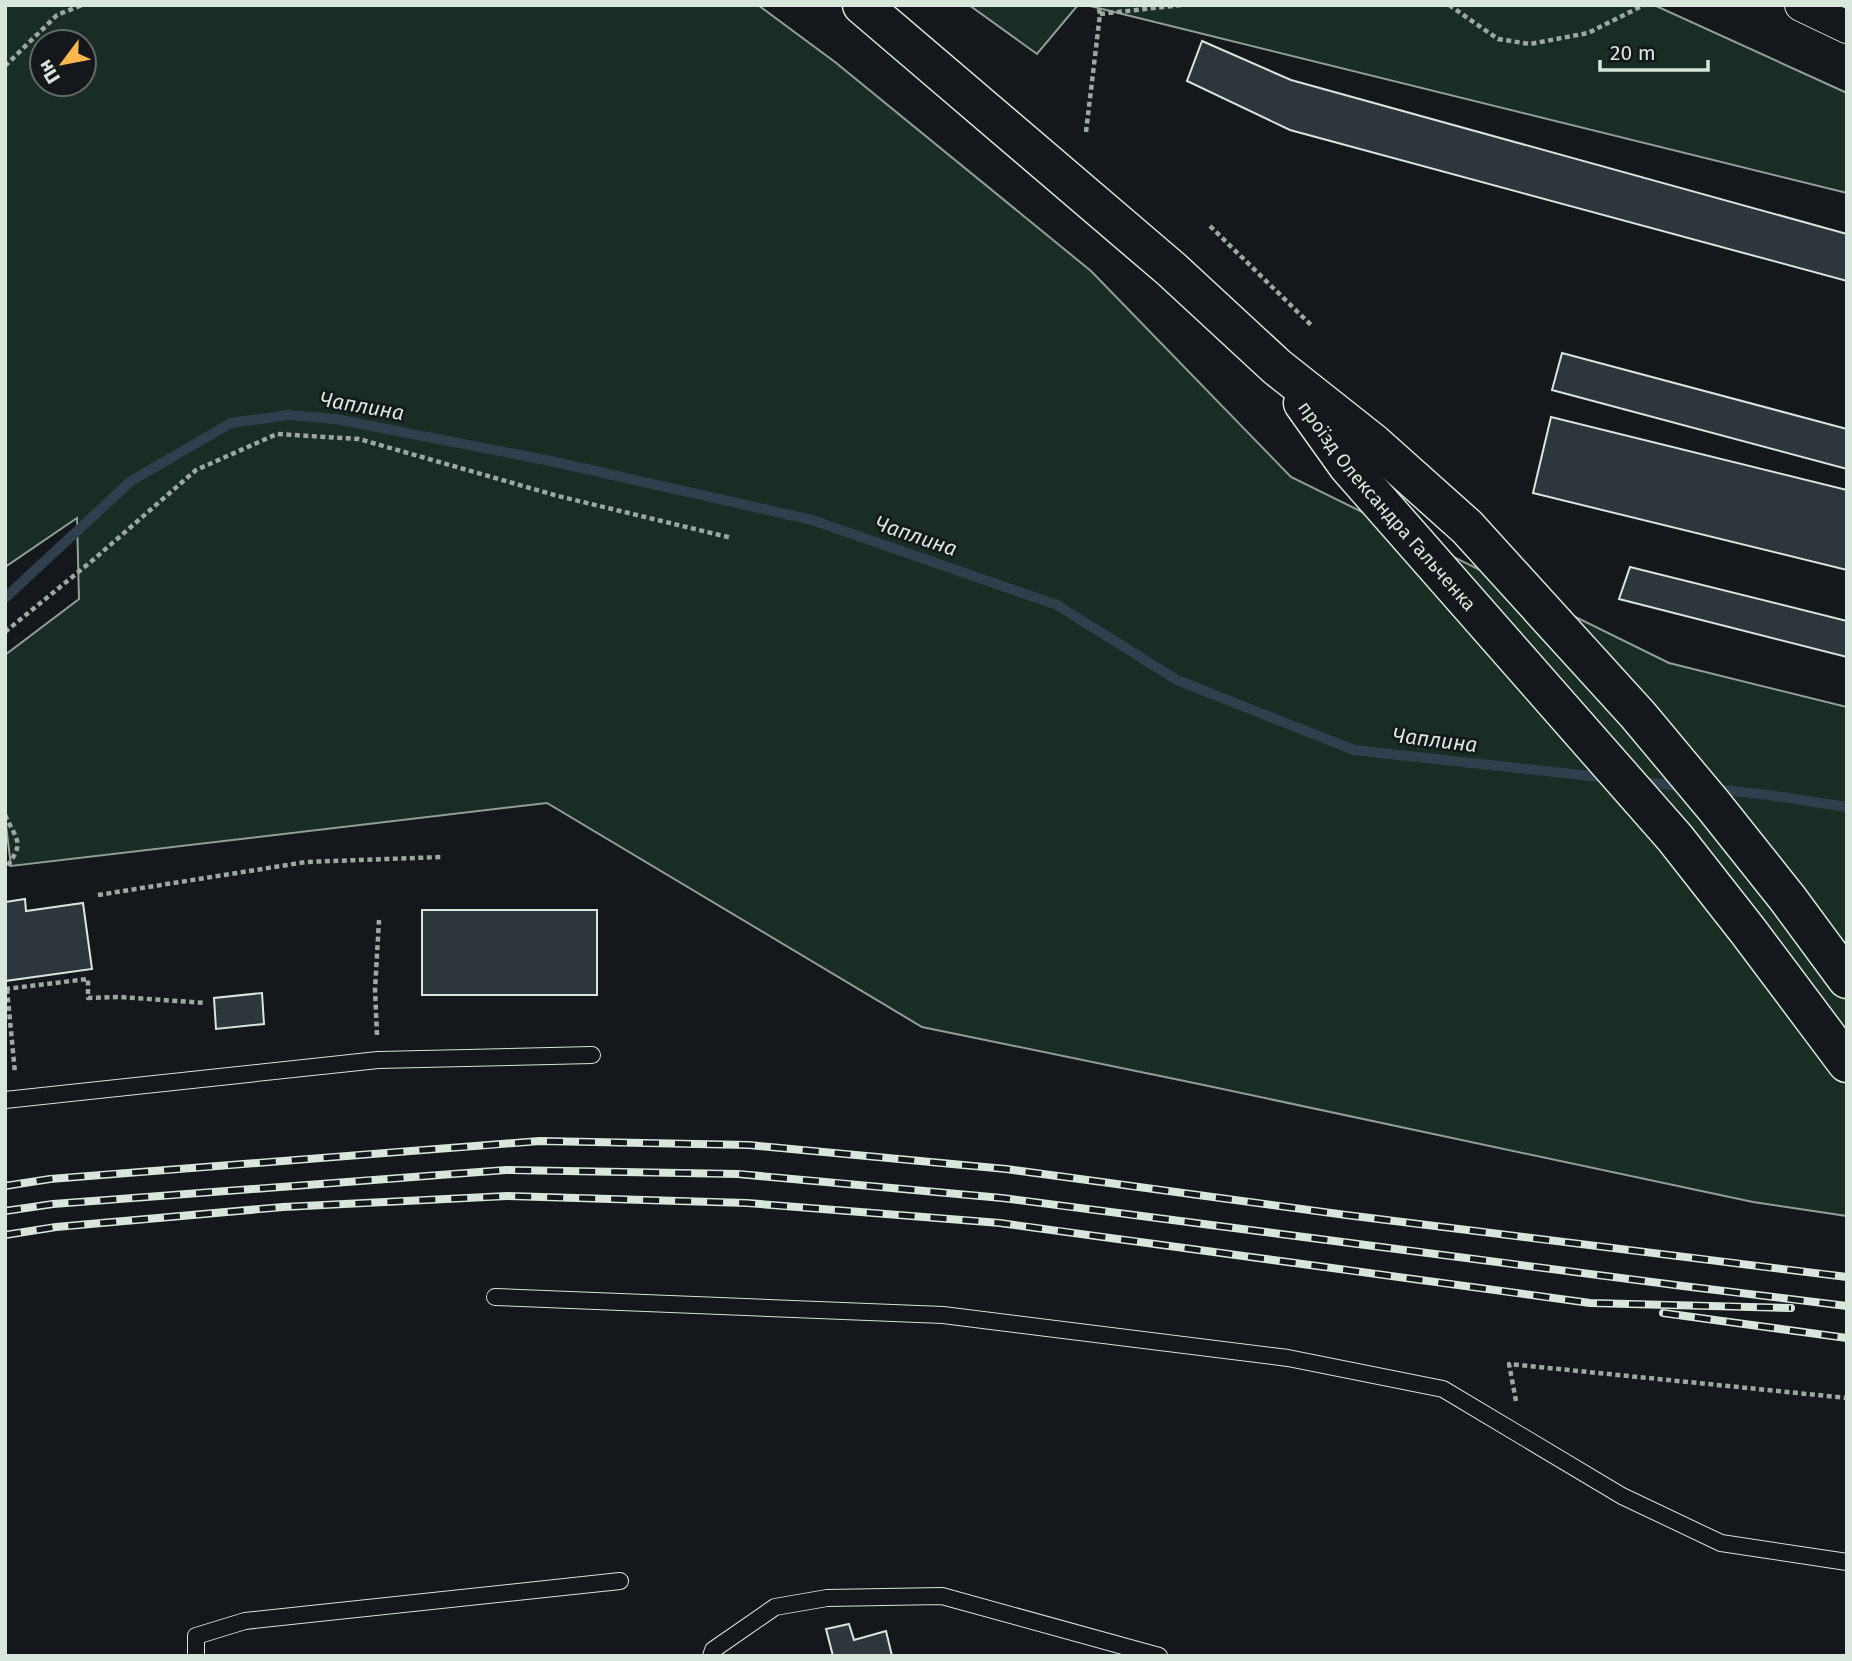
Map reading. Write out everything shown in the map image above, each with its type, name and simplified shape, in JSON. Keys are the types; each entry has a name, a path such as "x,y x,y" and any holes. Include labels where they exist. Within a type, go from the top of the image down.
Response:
{"main road":[{"path":"862,5 1171,269 1277,367"},
{"name":"проїзд Олександра Гальченка","path":"1277,367 1373,443 1467,527 1680,765 1788,899 1847,979"},
{"name":"проїзд Олександра Гальченка","path":"1277,367 1348,466 1675,838 1847,1063"}],"street":[{"path":"1801,5 1847,27"}],"lane":[{"path":"11,1099 379,1060 592,1055"},
{"path":"495,1297 943,1315 1288,1358 1443,1389 1622,1496 1721,1544 1847,1562"},
{"path":"196,1656 197,1636 245,1621 620,1581"},
{"path":"710,1656 713,1650 775,1607 827,1598 942,1596 1159,1656"}],"path":[{"path":"5,65 57,15 82,5"},
{"path":"1086,132 1100,13 1098,5"},
{"path":"1100,13 1181,5"},
{"path":"1449,5 1498,39 1530,44 1588,33 1644,5"},
{"path":"1210,226 1312,326"},
{"path":"5,632 93,560 195,470 277,435 359,439 558,496 732,538"},
{"path":"5,815 19,844 17,854 5,869"},
{"path":"98,895 306,862 442,857"},
{"path":"379,920 375,990 379,1060"},
{"path":"11,1099 6,989 88,979 88,998 120,997 206,1003"},
{"path":"1516,1402 1509,1364 1847,1398"}],"green space":[{"path":"5,5 758,5 835,62 1091,271 1291,477 1669,663 1847,707 1847,1216 1753,1202 922,1027 547,803 11,866 5,817 5,655 79,599 77,518 5,567"},
{"path":"969,5 1078,5 1037,54"},
{"path":"1086,5 1654,5 1847,93 1847,193"}],"building":[{"path":"1202,41 1291,80 1847,234 1847,281 1290,130 1187,81"},
{"path":"1562,353 1847,429 1847,469 1552,390"},
{"path":"1551,417 1847,490 1847,570 1533,493"},
{"path":"1630,567 1847,621 1847,657 1619,599"},
{"path":"25,899 26,911 83,903 92,969 5,981 5,902"},
{"path":"422,910 597,910 597,995 422,995"},
{"path":"262,993 264,1024 216,1029 214,998"},
{"path":"849,1624 854,1640 886,1631 892,1656 833,1656 826,1629"}],"waterway":[{"name":"Чаплина","path":"5,598 131,481 231,423 289,415 335,419 546,460 812,520 1057,605 1177,680 1354,750 1608,778"},
{"name":"Чаплина","path":"1641,782 1684,786"},
{"name":"Чаплина","path":"1714,789 1847,807"}],"railway":[{"path":"5,1186 50,1179 540,1141 749,1145 1006,1169 1346,1215 1847,1277"},
{"path":"5,1211 53,1204 506,1170 738,1174 1002,1198 1847,1306"},
{"path":"5,1235 56,1227 283,1207 507,1196 747,1203 1000,1223 1590,1303 1791,1308"},
{"path":"1663,1313 1847,1338"}]}
